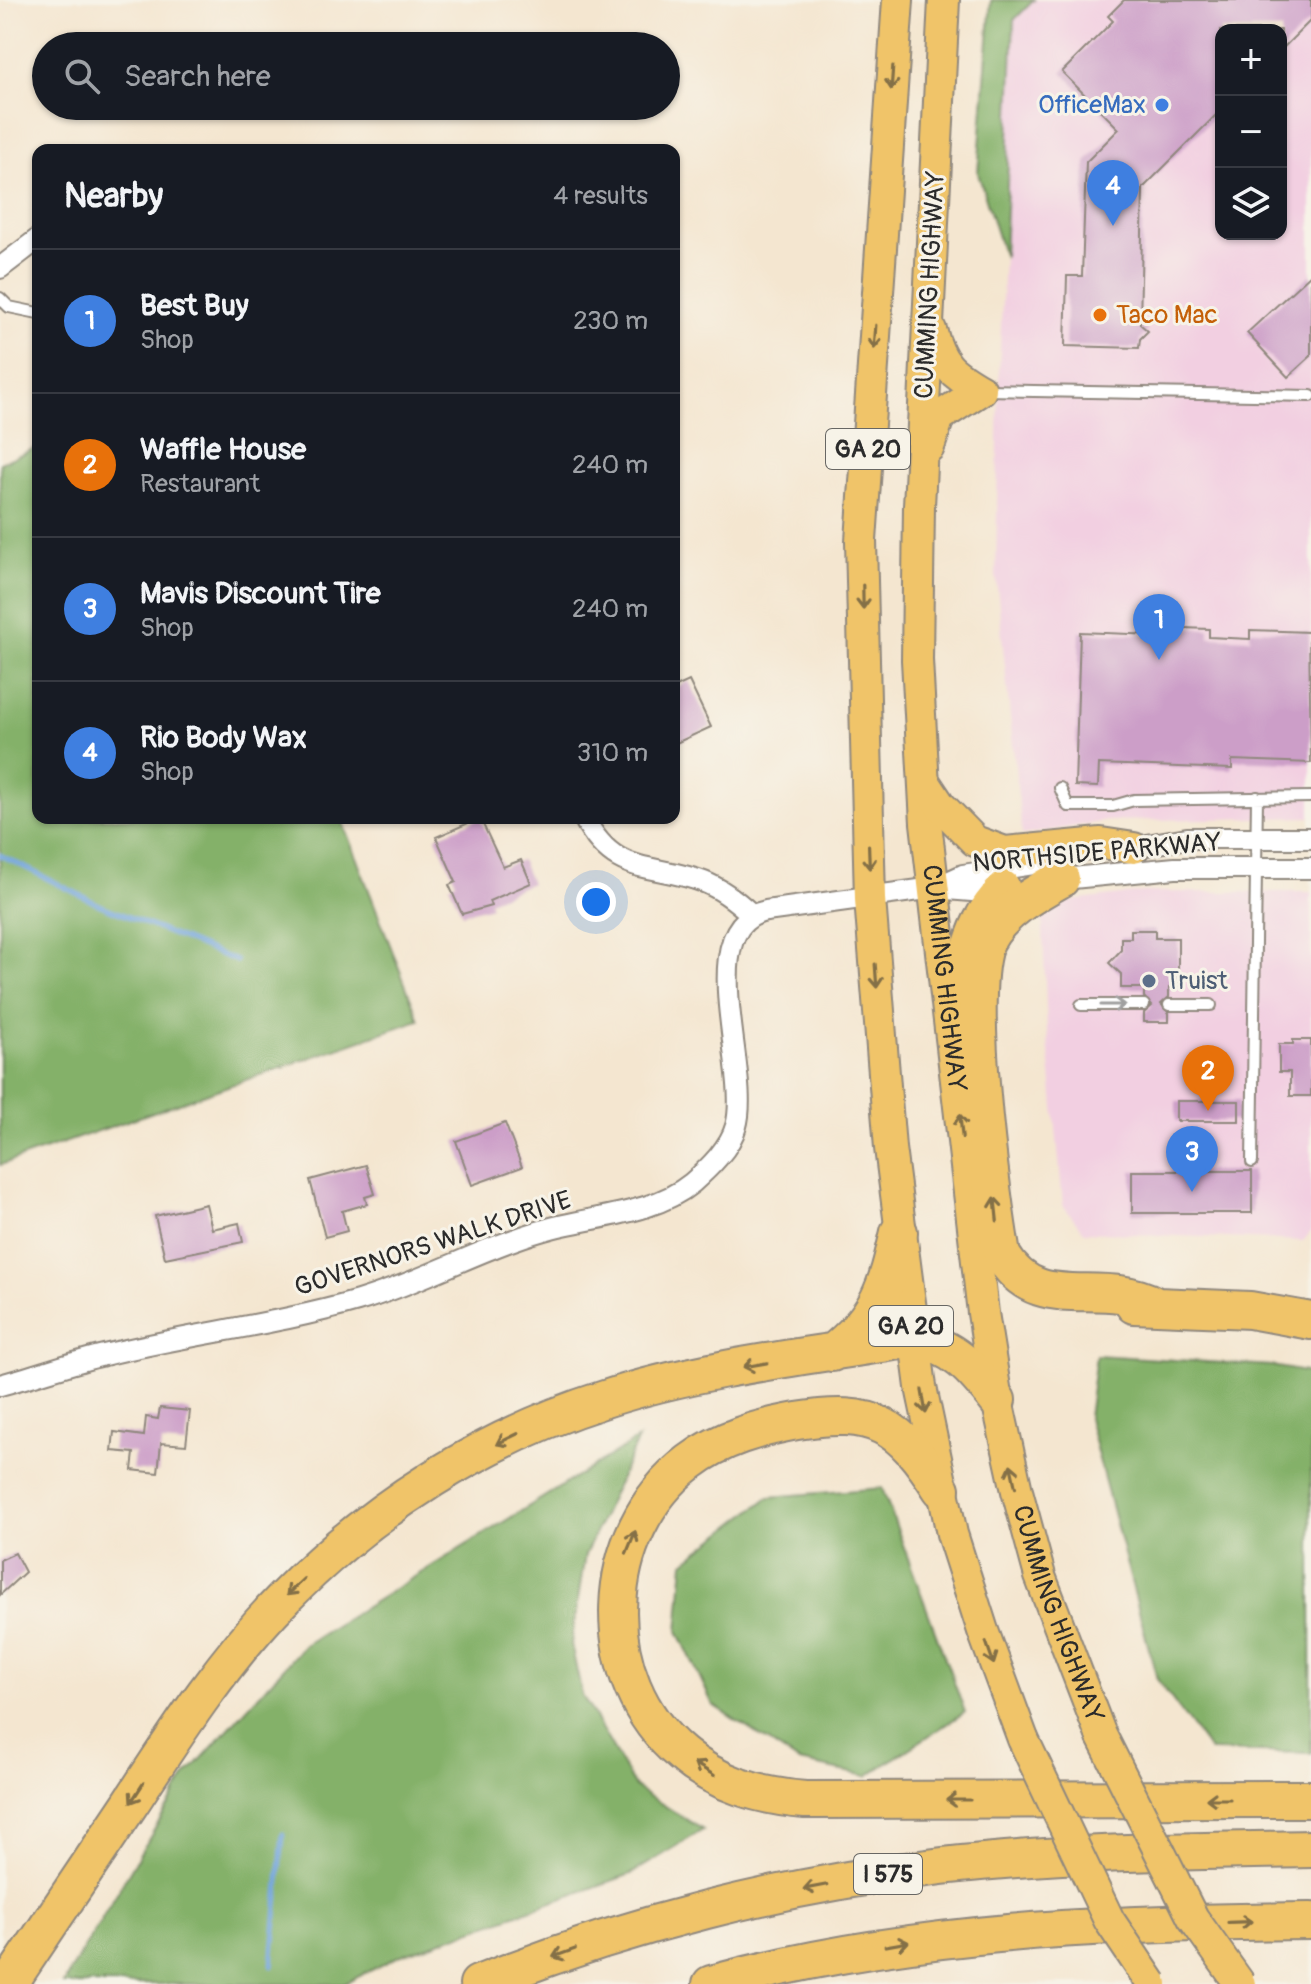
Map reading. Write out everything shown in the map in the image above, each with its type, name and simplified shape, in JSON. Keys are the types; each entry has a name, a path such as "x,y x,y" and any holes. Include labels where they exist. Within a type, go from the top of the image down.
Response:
{"highway":[{"path":"1061,879 1025,900 998,923 985,943 979,964 975,990 1002,1255 1014,1275 1044,1292 1102,1291 1137,1295 1155,1305"},
{"name":"GA 20","path":"973,1231 1007,1281 1031,1299 1081,1307 1155,1305 1250,1310 1311,1321"},
{"path":"832,1353 864,1325 878,1305 899,1232"},
{"path":"9,1984 217,1677 284,1598 357,1532 467,1459 562,1414 647,1387 913,1339 936,1344 958,1356 997,1400"},
{"path":"941,1489 917,1452 901,1435 882,1423 862,1417 841,1416 774,1425 718,1444 689,1462 663,1487 644,1514 620,1572 617,1602 622,1659 631,1685 659,1731 704,1771 737,1787 771,1797 805,1800 1311,1799"},
{"name":"I 575","path":"478,1984 581,1947 662,1923 745,1902 874,1876 993,1861 1137,1851 1311,1849"},
{"path":"711,1984 849,1952 1000,1931 1311,1921"}],"main road":[{"name":"CUMMING HIGHWAY","path":"898,0 861,541 870,899 899,1232 913,1339 941,1489 983,1631 1023,1739 1109,1920 1152,1984"},
{"name":"CUMMING HIGHWAY","path":"944,0 919,506 917,660 934,888 973,1231 997,1400 1040,1576 1101,1735 1193,1918 1240,1984"},
{"path":"919,506 931,434 939,417 981,390 949,369 939,358 929,324"},
{"path":"924,781 940,805 975,841 1005,852 1101,843 1134,848"},
{"path":"948,1000 955,991 967,941 984,906 1004,886"}],"street":[{"path":"0,268 32,244"},
{"path":"588,824 604,849 625,863 704,882 751,914 934,888"},
{"name":"NORTHSIDE PARKWAY","path":"934,888 963,875 1187,838 1311,838"},
{"name":"NORTHSIDE PARKWAY","path":"934,888 972,891 1138,870 1311,868"},
{"name":"GOVERNORS WALK DRIVE","path":"0,1385 104,1355 261,1325 361,1300 543,1230 665,1201 692,1183 719,1157 736,1126 738,1092 728,979 730,942 739,924 751,914"}],"lane":[{"path":"0,298 9,307 32,312"},
{"path":"981,390 1311,396"},
{"path":"1060,788 1068,806 1113,806 1134,800 1311,797"},
{"path":"1252,1162 1257,797"},
{"path":"1081,1005 1144,1005"},
{"path":"1169,1005 1211,1005"}],"shaded area":[{"path":"1034,0 1311,0 1311,817 1107,821 1022,835 996,577 999,372 1014,20"},
{"path":"1143,892 1311,892 1311,1232 1303,1241 1084,1232 1063,1205 1047,1030 1042,905"}],"green space":[{"path":"991,0 1034,0 1014,20 1004,257 978,173"},
{"path":"32,450 32,824 343,824 419,1020 0,1165 0,463"},
{"path":"1096,1355 1272,1366 1311,1373 1311,1753 1210,1751 1157,1679 1088,1418"},
{"path":"638,1439 585,1555 571,1644 582,1695 635,1787 703,1830 631,1874 399,1956 344,1984 63,1984 186,1776 304,1645"},
{"path":"882,1488 965,1712 867,1776 799,1762 713,1705 678,1631 684,1562 769,1497"}],"building":[{"path":"1124,0 1311,0 1311,20 1287,44 1287,24 1215,24 1215,116 1143,188 1140,324 1148,331 1140,339 1139,348 1065,346 1067,276 1082,276 1086,162 1119,129 1062,72 1113,21 1108,16"},
{"path":"1311,274 1311,356 1288,377 1247,333"},
{"path":"1155,627 1209,629 1209,637 1250,639 1250,630 1309,632 1311,763 1232,760 1232,769 1099,764 1098,787 1075,786 1080,632 1155,635"},
{"path":"689,681 711,727 680,741 680,685"},
{"path":"466,824 483,824 503,867 521,860 531,883 489,901 491,906 462,914 449,885 456,882 436,837"},
{"name":"Truist","path":"1131,930 1155,930 1155,938 1178,938 1178,988 1169,988 1169,997 1161,1004 1169,1013 1169,1022 1144,1022 1144,1013 1152,1006 1144,997 1144,988 1121,988 1121,974 1109,963 1121,950 1121,938 1131,938"},
{"path":"1293,1040 1311,1040 1311,1096 1290,1096 1290,1072 1279,1072 1279,1044 1293,1044"},
{"path":"1176,1101 1239,1101 1239,1121 1176,1121"},
{"path":"505,1123 522,1167 472,1185 456,1141"},
{"path":"366,1165 375,1194 365,1197 367,1204 342,1211 347,1231 325,1237 310,1180"},
{"path":"1132,1171 1252,1171 1252,1213 1132,1213"},
{"path":"206,1204 212,1229 239,1223 243,1242 165,1258 155,1216"},
{"path":"160,1408 190,1411 186,1445 161,1443 158,1473 132,1470 134,1453 112,1451 114,1432 144,1436 146,1417 158,1419"},
{"path":"15,1553 25,1572 0,1595 0,1560"}],"waterway":[{"path":"0,855 100,905 236,961"},
{"path":"272,1966 283,1834"}],"place":[{"name":"OfficeMax","path":"1162,105"},
{"name":"Rio Body Wax","path":"1113,226"},
{"name":"Taco Mac","path":"1100,315"},
{"name":"Best Buy","path":"1159,660"},
{"name":"Truist","path":"1149,981"},
{"name":"Waffle House","path":"1208,1111"},
{"name":"Mavis Discount Tire","path":"1192,1192"}]}
